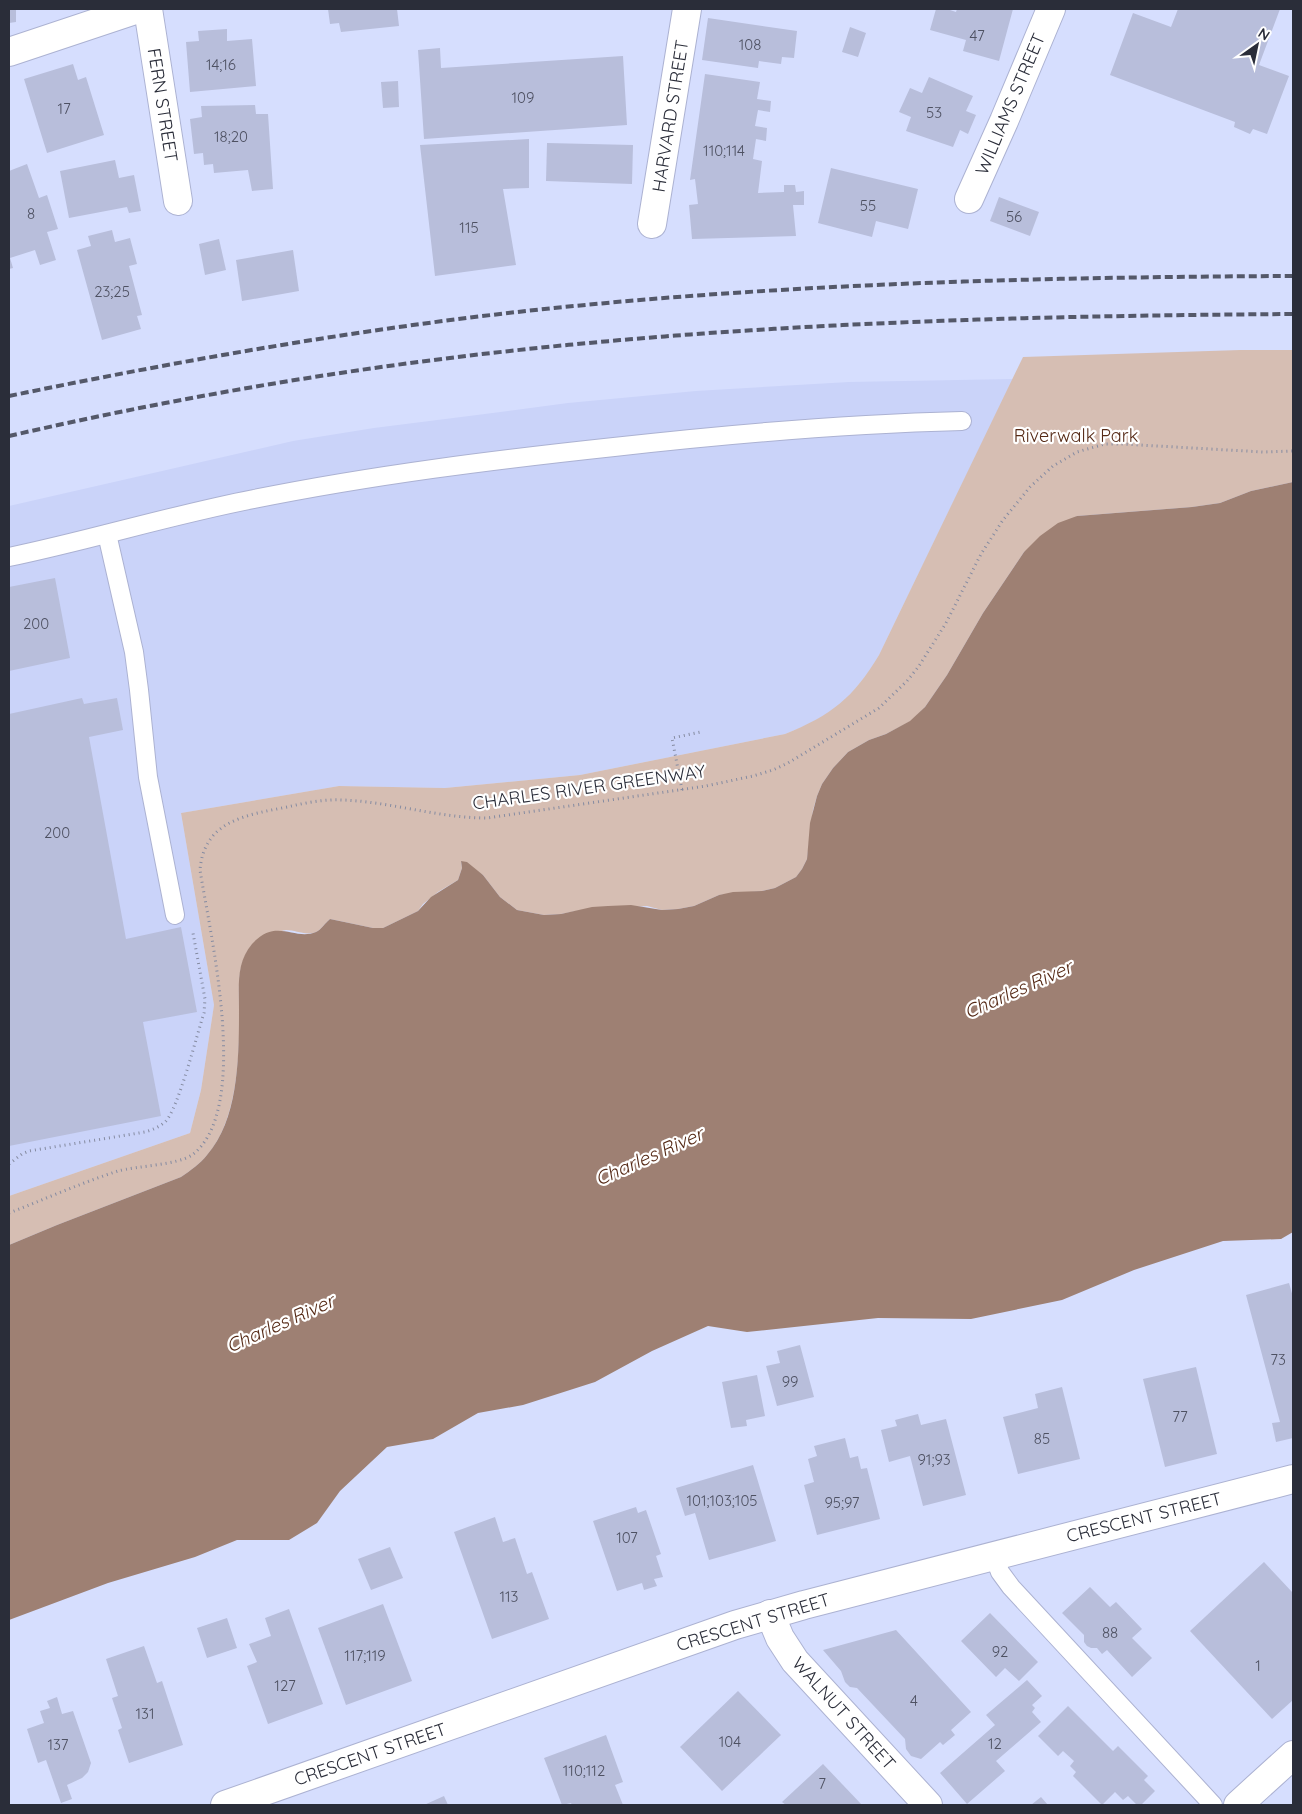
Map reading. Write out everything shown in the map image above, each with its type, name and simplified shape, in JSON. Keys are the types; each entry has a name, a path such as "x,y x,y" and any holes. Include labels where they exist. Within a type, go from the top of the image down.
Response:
{"street":[{"path":"9,52 138,9"},
{"name":"FERN STREET","path":"148,9 178,201"},
{"name":"HARVARD STREET","path":"652,224 687,9"},
{"name":"WILLIAMS STREET","path":"969,199 1051,9"},
{"name":"CRESCENT STREET","path":"225,1805 770,1614 1293,1479"},
{"name":"WALNUT STREET","path":"770,1614 780,1638 795,1661 928,1805"},
{"path":"1238,1805 1293,1755"}],"lane":[{"path":"9,557 256,498 476,463 664,441 756,433 896,423 962,421"},
{"path":"107,534 134,652 148,777 175,915"},
{"path":"994,1556 1000,1572 1011,1587 1213,1805"}],"path":[{"name":"CHARLES RIVER GREENWAY","path":"9,1213 119,1171 178,1160 191,1155 209,1134 216,1118 222,1084 223,1023 200,870 204,851 215,833 225,824 250,814 330,800 360,802 459,817 487,818 682,790 731,781 773,770 804,754 878,708 907,682 946,623 981,554 1003,520 1030,487 1064,458 1105,444 1263,452 1293,451"},
{"path":"682,790 672,738 701,732"},
{"path":"9,1164 29,1151 145,1132 166,1121 175,1106 204,1013 192,927 175,915"}],"shaded area":[{"path":"1013,379 879,655 868,673 844,702 807,725 785,734 580,775 445,788 339,786 181,813 214,1005 201,1090 190,1133 9,1196 9,506 293,441 374,428 568,403 696,391 849,382"}],"green space":[{"name":"Riverwalk Park","path":"1293,350 1293,482 1251,491 1220,503 1077,516 1024,552 983,613 947,675 925,707 911,721 848,752 833,768 822,784 817,796 813,810 807,859 796,877 775,888 719,895 694,906 678,909 662,910 647,906 544,915 517,910 500,897 483,875 461,861 462,868 458,880 438,892 423,904 418,911 383,928 373,928 330,919 316,932 304,933 286,930 262,939 251,946 243,960 239,983 239,1045 235,1085 225,1124 207,1155 181,1177 9,1245 9,1196 190,1133 201,1090 214,1005 181,813 339,786 445,788 580,775 785,734 816,720 840,704 860,683 879,655 1023,357"}],"water":[{"name":"Charles River","path":"1293,482 1293,1232 1281,1239 1223,1241 1134,1270 1062,1300 971,1319 878,1318 747,1332 708,1326 652,1351 595,1382 523,1405 478,1413 433,1439 387,1447 340,1491 317,1523 289,1540 237,1540 195,1557 108,1583 9,1620 9,1245 181,1177 207,1155 218,1140 225,1123 235,1086 241,967 247,951 261,936 277,931 308,934 320,930 330,919 373,928 383,928 418,911 431,897 458,880 462,868 461,861 467,862 483,875 500,897 517,910 544,915 608,906 631,905 662,910 678,909 694,906 719,895 775,888 796,877 807,859 810,823 817,796 822,784 833,768 848,752 910,721 925,707 947,675 983,613 1024,552 1040,536 1058,523 1077,516 1220,503 1251,491"}],"building":[{"path":"9,9 16,9 16,22 9,23"},
{"path":"328,9 397,9 399,26 341,32 339,23 330,24"},
{"path":"936,9 947,9 956,12 957,9 1013,9 999,61 963,51 966,40 930,30"},
{"path":"1178,9 1280,9 1259,65 1289,76 1267,134 1253,129 1250,134 1234,127 1235,122 1110,75 1133,13 1171,27"},
{"path":"708,18 797,31 794,58 782,57 781,64 759,61 758,68 702,60"},
{"path":"850,27 866,33 858,57 842,52"},
{"path":"227,29 227,41 252,39 256,86 190,92 186,42 199,41 198,31"},
{"path":"440,48 441,68 623,56 627,125 424,139 418,50"},
{"path":"73,64 78,80 86,77 104,135 47,153 24,79"},
{"path":"705,74 760,82 757,99 771,101 770,112 758,110 755,126 767,128 766,141 756,139 753,159 762,161 758,193 784,192 784,185 795,185 796,192 804,191 804,205 793,205 796,236 692,239 689,205 698,204 695,179 690,180"},
{"path":"929,77 973,96 966,111 976,115 968,134 960,130 953,147 906,131 911,117 899,112 910,88 922,93"},
{"path":"398,81 399,107 383,108 381,82"},
{"path":"255,105 256,114 268,114 273,189 252,191 248,170 214,173 213,164 204,165 203,153 194,154 190,119 202,117 201,106"},
{"path":"529,139 529,188 503,189 516,265 435,276 420,145"},
{"path":"547,143 633,145 632,184 546,181"},
{"path":"115,160 119,178 134,175 141,211 129,213 127,207 69,218 60,171"},
{"path":"27,164 39,198 47,195 58,229 47,232 56,260 40,265 35,250 10,258 13,268 9,269 9,171"},
{"path":"831,168 918,189 908,229 876,221 872,237 818,223"},
{"path":"999,197 1039,212 1030,236 990,221"},
{"path":"112,230 115,242 130,238 137,264 129,266 142,315 137,316 141,329 102,340 77,250 91,246 88,236"},
{"path":"219,239 226,270 205,275 199,244"},
{"path":"293,250 299,291 242,301 236,260"},
{"path":"55,578 70,658 9,671 9,587"},
{"path":"82,698 84,704 117,698 123,730 89,737 126,939 181,927 197,1012 143,1022 161,1116 9,1146 9,714"},
{"path":"1289,1283 1293,1297 1293,1438 1276,1442 1272,1423 1280,1422 1246,1295"},
{"path":"800,1345 814,1397 777,1406 766,1366 780,1363 777,1351"},
{"path":"1196,1367 1217,1454 1165,1467 1143,1379"},
{"path":"757,1375 765,1416 746,1420 747,1426 731,1428 722,1382"},
{"path":"1062,1387 1080,1459 1018,1474 1003,1417 1038,1408 1035,1394"},
{"path":"918,1414 921,1425 946,1419 966,1495 923,1506 910,1456 889,1462 881,1430 897,1426 895,1420"},
{"path":"845,1438 850,1458 858,1456 861,1469 867,1468 880,1519 817,1535 804,1485 814,1482 808,1459 817,1456 814,1446"},
{"path":"753,1465 776,1541 709,1560 695,1513 685,1516 676,1488"},
{"path":"636,1507 638,1513 646,1510 661,1554 656,1556 663,1577 654,1579 657,1586 644,1590 642,1583 617,1591 593,1521"},
{"path":"495,1517 503,1542 515,1538 527,1574 532,1572 549,1619 492,1639 454,1532"},
{"path":"390,1547 403,1578 371,1590 358,1559"},
{"path":"1264,1562 1293,1593 1293,1700 1272,1719 1190,1631"},
{"path":"1090,1587 1110,1607 1116,1602 1142,1629 1132,1638 1152,1658 1132,1677 1107,1650 1102,1654 1097,1648 1087,1646 1084,1642 1084,1635 1062,1613"},
{"path":"383,1604 412,1681 346,1705 318,1628"},
{"path":"289,1609 323,1704 268,1724 247,1666 257,1662 249,1644 271,1636 265,1618"},
{"path":"990,1613 1038,1662 1019,1681 1005,1668 996,1677 961,1641"},
{"path":"227,1618 237,1648 207,1658 197,1628"},
{"path":"896,1630 971,1712 951,1730 955,1735 943,1745 940,1742 921,1759 911,1756 906,1749 905,1739 857,1688 850,1687 845,1682 841,1671 823,1650"},
{"path":"144,1646 157,1683 162,1681 183,1745 129,1763 118,1730 122,1728 112,1698 118,1696 106,1659"},
{"path":"1027,1680 1042,1696 1032,1705 1035,1708 1032,1712 1041,1722 996,1761 1005,1771 967,1804 940,1773 995,1725 986,1715"},
{"path":"738,1691 781,1735 722,1791 680,1747"},
{"path":"57,1697 62,1714 73,1711 91,1763 88,1772 82,1778 67,1785 72,1799 61,1803 46,1760 38,1763 27,1729 44,1723 40,1711 50,1708 47,1701"},
{"path":"1068,1706 1113,1751 1118,1746 1148,1776 1144,1780 1155,1791 1141,1805 1137,1805 1128,1796 1123,1800 1115,1792 1102,1805 1073,1776 1076,1772 1070,1766 1074,1761 1063,1751 1058,1756 1038,1736"},
{"path":"606,1735 623,1782 615,1785 623,1805 572,1805 571,1803 562,1805 544,1758"},
{"path":"823,1764 862,1805 786,1805 782,1802"},
{"path":"444,1796 448,1805 424,1805"},
{"path":"1041,1797 1048,1805 1031,1805"}],"railway":[{"path":"9,396 144,369 348,334 485,316 646,299 923,283 1293,276"},
{"path":"9,436 111,414 264,385 418,362 527,349 636,339 855,324 1074,317 1293,314"}]}
